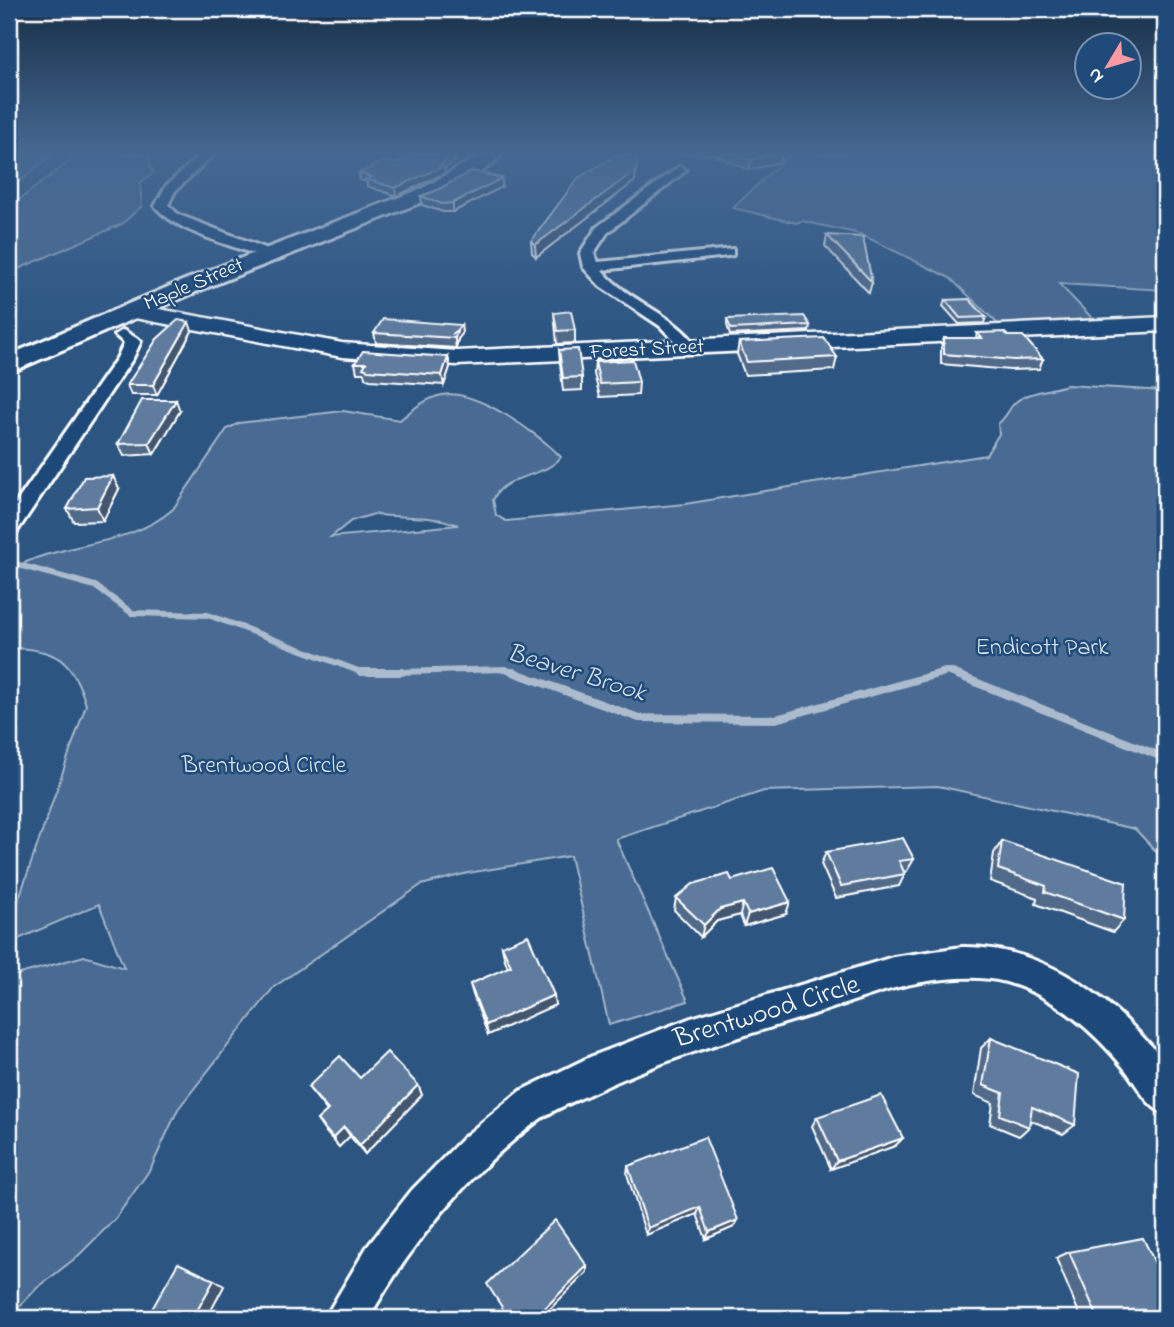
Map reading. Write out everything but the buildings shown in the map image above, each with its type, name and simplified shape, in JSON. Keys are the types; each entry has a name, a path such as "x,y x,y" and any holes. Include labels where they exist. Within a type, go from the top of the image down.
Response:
{"main road":[{"name":"Maple Street","path":"9,365 362,216"}],"street":[{"path":"172,216 268,254"},
{"path":"620,216 601,230 587,253 590,267 601,283 674,329 690,348"},
{"path":"590,267 728,252"},
{"name":"Forest Street","path":"132,311 342,349 437,357 690,348 1165,324"},
{"name":"Maple Street","path":"9,528 125,358 133,341 123,335"},
{"name":"Brentwood Circle","path":"346,1318 406,1225 463,1165 528,1106 600,1069 684,1036 918,967 1003,965 1039,978 1080,1003 1115,1034 1165,1096"}],"green space":[{"path":"9,216 131,216 122,224 9,273"},
{"path":"766,216 1165,216 1165,290 1059,284 1093,319 999,325 950,278 860,234 802,221 796,223"},
{"name":"Brentwood Circle","path":"1067,385 1165,391 1165,861 1135,829 938,786 764,791 616,839 688,1001 609,1025 570,856 468,873 421,885 274,987 178,1109 151,1168 115,1219 78,1256 36,1289 9,1318 9,977 84,956 124,968 99,904 9,943 9,927 86,705 75,677 60,660 39,651 9,648 11,570 51,553 115,538 155,522 173,509 227,429 239,423 343,411 400,420 419,405 442,395 471,398 522,425 561,457 545,469 515,480 498,491 493,500 496,515 506,521 685,504 986,455 999,434 998,424 1017,401","holes":["374,514 438,519 458,525 331,537 351,521"]}],"waterway":[{"name":"Beaver Brook","path":"15,564 95,586 132,613 208,615 361,672"},
{"name":"Beaver Brook","path":"399,672 505,669 518,674"},
{"name":"Beaver Brook","path":"940,673 948,671 955,674"},
{"name":"Beaver Brook","path":"361,672 399,672"},
{"name":"Beaver Brook","path":"361,672 399,672"},
{"name":"Beaver Brook","path":"513,672 639,718 776,719 940,673"},
{"name":"Beaver Brook","path":"940,673 945,672"},
{"name":"Beaver Brook","path":"950,672 955,674"},
{"name":"Beaver Brook","path":"955,674 1165,758"}],"park label":[{"name":"Endicott Park","path":"1042,648"}]}
